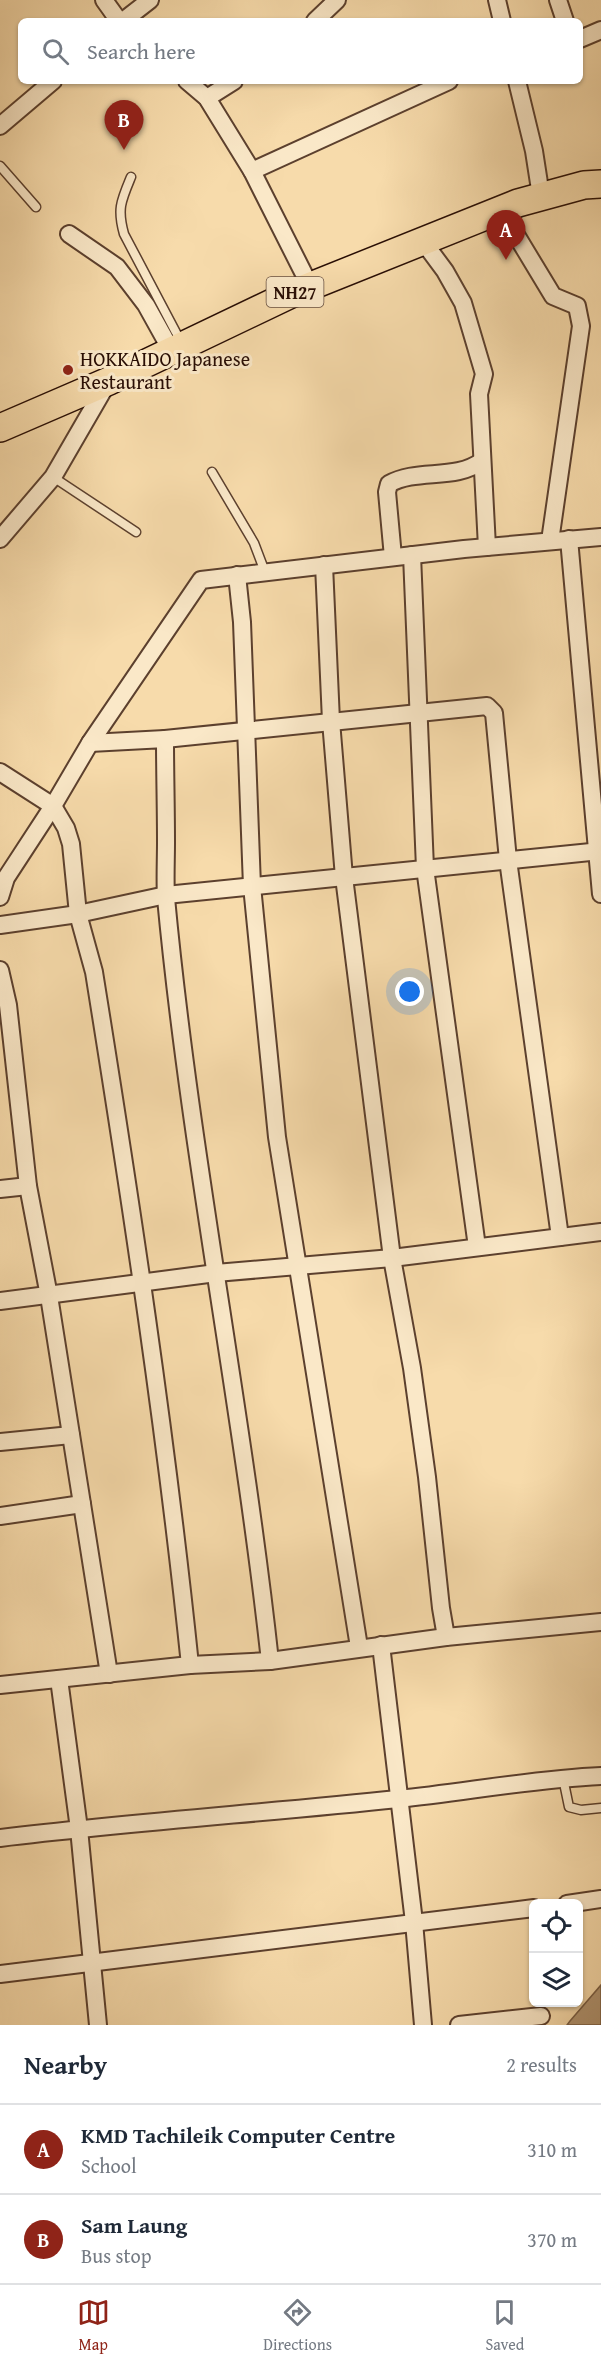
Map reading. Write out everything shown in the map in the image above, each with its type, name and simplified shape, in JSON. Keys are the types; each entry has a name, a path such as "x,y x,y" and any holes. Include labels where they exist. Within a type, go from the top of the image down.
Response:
{"main road":[{"name":"NH27","path":"0,428 109,381 310,286 422,240 541,196 584,185 601,184"}],"street":[{"path":"104,0 117,18"},
{"path":"127,18 150,0"},
{"path":"318,18 337,0"},
{"path":"497,0 501,18"},
{"path":"558,0 564,18"},
{"path":"583,38 601,30"},
{"path":"0,126 49,84"},
{"path":"191,84 207,98 252,171 310,286"},
{"path":"207,98 229,84"},
{"path":"252,171 442,84"},
{"path":"517,84 534,151 541,196"},
{"path":"501,210 553,296 577,306 581,326 550,540"},
{"path":"69,234 117,267 177,347"},
{"path":"422,240 445,271 463,303 484,374 479,394 487,547"},
{"path":"0,539 53,477 109,381"},
{"path":"393,557 388,484 399,478 467,470 482,461"},
{"path":"0,897 6,878 53,806 90,742 201,580 550,540 601,537"},
{"path":"569,539 599,851 601,894"},
{"path":"412,555 425,868 477,1247"},
{"path":"324,565 331,721 344,877 392,1258 412,1368 446,1637"},
{"path":"237,575 242,622 252,886 277,1137 359,1647"},
{"path":"90,742 165,739 417,712 487,706 491,708 494,713 508,860 560,1237"},
{"path":"165,739 166,895 199,1166 225,1346 239,1415 270,1660"},
{"path":"0,772 53,806 66,828 71,844 78,914 94,972 142,1284 181,1578 190,1665"},
{"path":"0,925 78,914 166,895 599,851"},
{"path":"0,970 8,1005 7,1074 49,1296 109,1674"},
{"path":"0,1189 28,1186"},
{"path":"0,1301 216,1273 392,1258 601,1232"},
{"path":"0,1442 71,1435"},
{"path":"0,1516 82,1504"},
{"path":"0,1685 190,1665 270,1660 446,1637 601,1622"},
{"path":"381,1646 414,1922 423,2025"},
{"path":"59,1679 79,1828 98,2025"},
{"path":"0,1838 79,1828 400,1799 563,1778 601,1776"},
{"path":"583,1902 601,1899"},
{"path":"0,1974 529,1909"},
{"path":"459,2025 541,2016"}],"lane":[{"path":"0,166 36,207"},
{"path":"131,177 120,204 119,217 124,234 177,347"},
{"path":"212,472 254,543 265,572"},
{"path":"53,477 136,532"},
{"path":"563,1778 570,1807 581,1810 601,1808"}],"shaded area":[{"path":"601,1985 601,2025 567,2025"}],"place":[{"name":"Sam Laung","path":"124,150"},
{"name":"KMD Tachileik Computer Centre","path":"506,260"},
{"name":"HOKKAIDO Japanese Restaurant","path":"68,370"}]}
